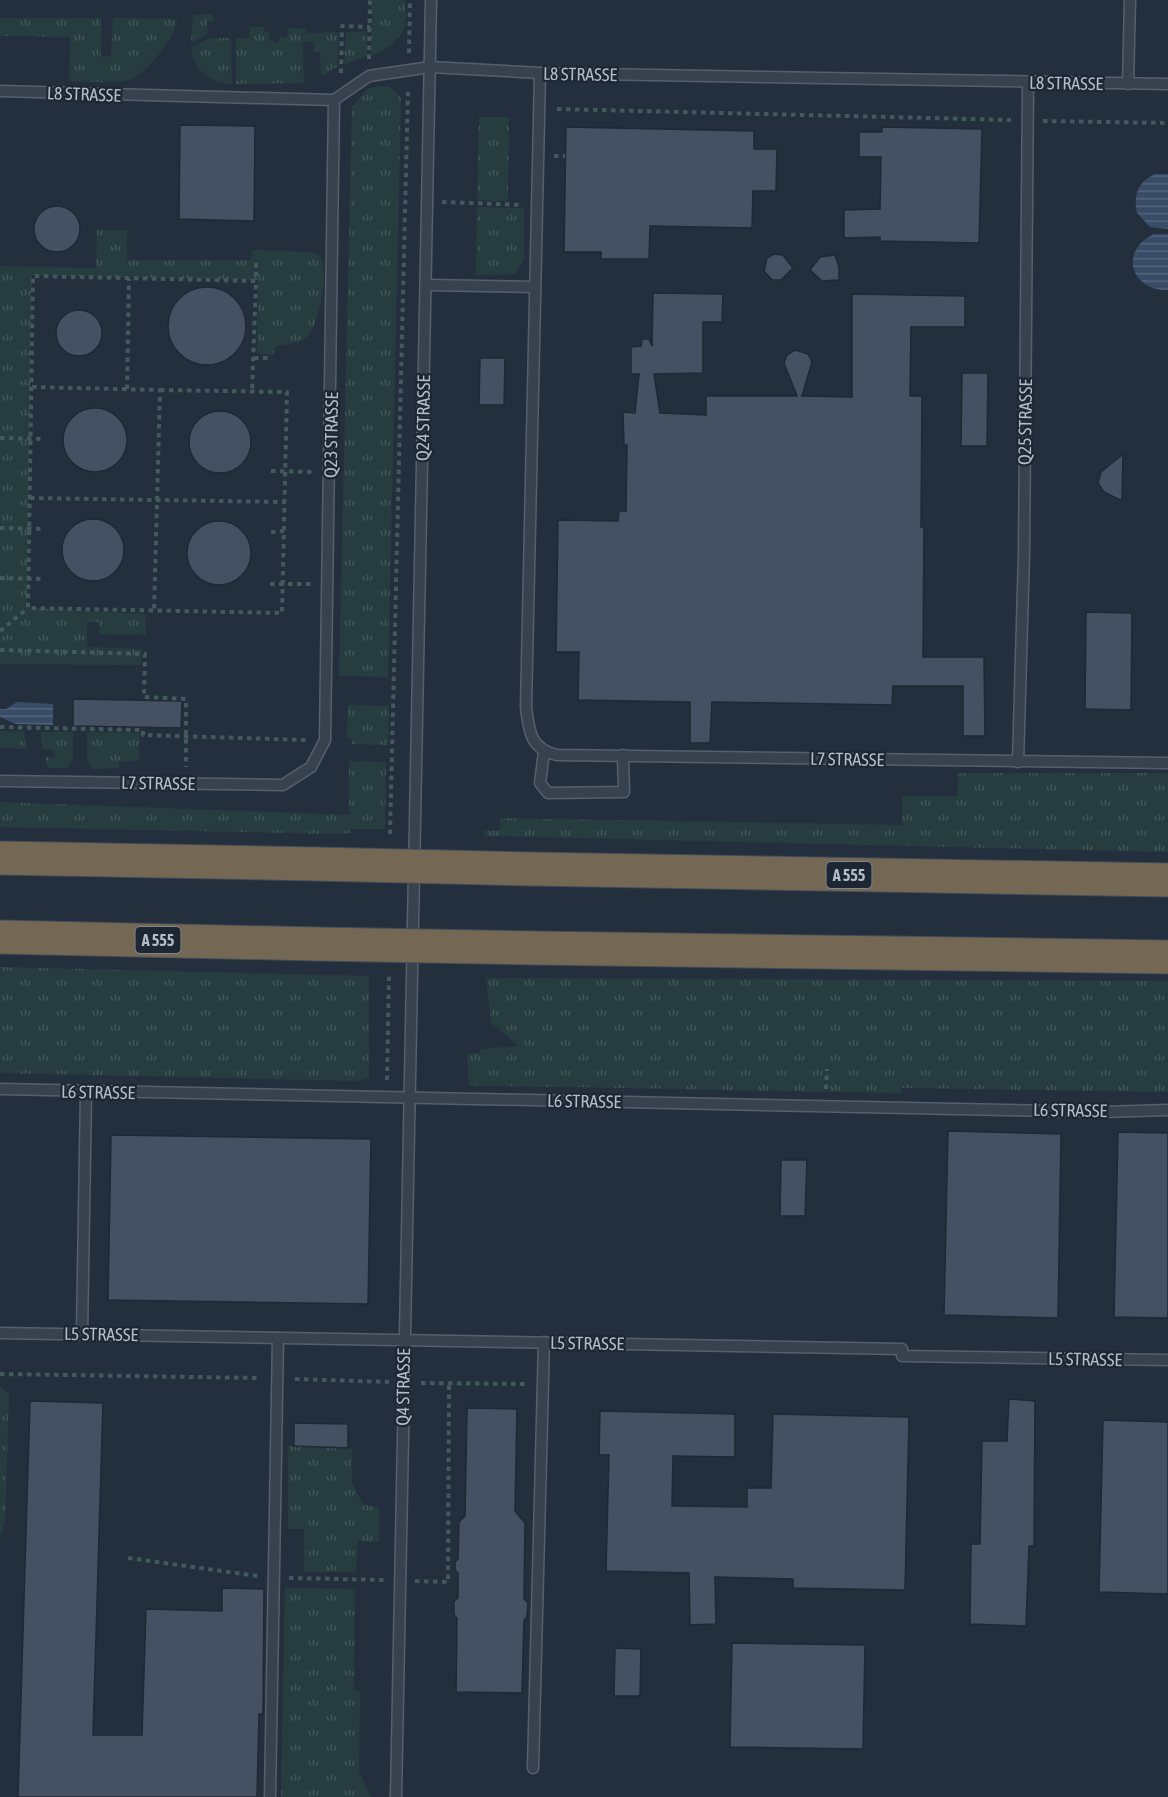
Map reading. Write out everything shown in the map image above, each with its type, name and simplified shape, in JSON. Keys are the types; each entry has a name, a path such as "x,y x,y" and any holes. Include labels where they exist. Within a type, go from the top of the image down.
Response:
{"highway":[{"name":"A 555","path":"0,858 1168,880"},
{"name":"A 555","path":"0,937 535,948 1168,957"}],"lane":[{"name":"Q24 STRASSE","path":"410,976 431,0"},
{"path":"1128,84 1130,0"},
{"name":"L8 STRASSE","path":"0,92 337,97 369,76 409,68 430,67 540,73 1168,84"},
{"path":"540,73 526,707 531,740 544,752 540,783 548,793 624,792 623,756"},
{"name":"Q25 STRASSE","path":"1018,762 1024,554 1029,83"},
{"name":"Q23 STRASSE","path":"311,767 325,741 337,97"},
{"path":"426,285 534,287"},
{"name":"L7 STRASSE","path":"544,752 623,756 1168,763"},
{"name":"L7 STRASSE","path":"0,781 283,785 311,767"},
{"name":"Q4 STRASSE","path":"396,1797 410,976"},
{"name":"L6 STRASSE","path":"0,1089 1092,1111 1168,1110"},
{"path":"82,1334 86,1092"},
{"name":"L5 STRASSE","path":"0,1333 902,1349 902,1356 944,1358 1168,1360"},
{"path":"270,1797 278,1338"},
{"path":"533,1768 544,1342"}],"path":[{"path":"369,76 370,0"},
{"path":"390,834 410,0"},
{"path":"337,97 342,26 370,27"},
{"path":"539,109 1168,123"},
{"path":"406,201 536,205"},
{"path":"252,392 256,262"},
{"path":"28,608 33,276 256,281"},
{"path":"127,389 129,279"},
{"path":"254,358 272,358"},
{"path":"0,631 28,608 282,613 287,392 32,387"},
{"path":"154,612 159,390"},
{"path":"0,438 45,439"},
{"path":"271,471 318,472"},
{"path":"30,498 285,502"},
{"path":"0,528 43,529"},
{"path":"271,532 284,531"},
{"path":"0,578 42,579"},
{"path":"270,584 315,584"},
{"path":"0,650 145,654 144,698 186,699 186,783"},
{"path":"0,727 143,730 143,735 325,741"},
{"path":"386,1097 388,976"},
{"path":"0,1374 542,1384"},
{"path":"448,1582 450,1383"}],"green space":[{"path":"372,0 405,0 406,18 404,29 399,37 385,49 371,55"},
{"path":"213,14 213,21 207,21 208,34 191,43 193,15"},
{"path":"0,18 101,18 101,57 111,56 113,18 177,19 176,26 165,46 141,73 125,81 104,82 69,81 70,37 0,36"},
{"path":"250,27 264,27 264,31 270,33 268,40 278,43 280,36 287,38 288,28 307,29 307,33 339,32 337,67 321,76 320,52 314,51 314,42 303,42 304,83 236,84 236,38 249,38"},
{"path":"367,31 367,56 344,65 346,32"},
{"path":"209,38 231,38 232,84 210,78 199,69 196,63 191,48"},
{"path":"378,86 390,87 401,98 388,677 339,676 352,107 367,89"},
{"path":"479,117 509,117 508,201 477,200"},
{"path":"477,207 524,208 524,260 515,274 476,275"},
{"path":"97,230 127,230 127,260 251,260 253,250 312,252 319,256 323,263 322,297 316,321 307,337 276,346 273,355 257,354 258,280 32,275 27,608 145,614 146,635 99,634 99,622 87,622 87,647 142,649 141,665 0,664 0,266 96,268"},
{"path":"348,705 389,706 388,745 352,744 352,739 347,738"},
{"path":"0,731 24,731 26,749 0,748"},
{"path":"41,732 73,732 73,758 68,768 48,768 45,757 54,757 54,750 42,749"},
{"path":"87,732 140,733 139,761 119,762 119,768 93,769 87,761"},
{"path":"349,761 386,762 385,829 350,829 350,833 335,834 0,827 0,802 349,815"},
{"path":"958,773 1168,773 1168,852 484,836 484,831 500,830 500,818 902,825 902,796 957,796"},
{"path":"0,967 369,976 369,1078 358,1081 0,1073"},
{"path":"486,978 1168,981 1168,1092 901,1088 901,1093 469,1086 467,1054 481,1053 480,1049 519,1046 491,1023"},
{"path":"0,1387 9,1394 5,1522 0,1537"},
{"path":"288,1446 352,1448 352,1483 363,1504 379,1508 379,1542 358,1541 356,1572 304,1572 304,1529 288,1529"},
{"path":"285,1588 355,1589 354,1690 360,1691 359,1772 371,1797 281,1797"}],"water":[{"path":"1155,174 1168,174 1168,229 1150,227 1137,213 1138,190 1144,181"},
{"path":"1154,234 1168,234 1168,290 1155,289 1145,284 1138,277 1134,268 1133,259 1136,250 1143,241"},
{"path":"17,702 53,704 53,725 16,724 0,717 0,709 6,709"}],"building":[{"path":"180,125 255,126 254,221 179,219"},
{"path":"566,127 754,131 754,149 777,149 776,191 753,191 752,228 650,226 649,259 601,259 601,252 564,252"},
{"path":"882,127 982,129 979,243 880,241 880,237 844,238 844,210 880,209 881,157 859,157 859,132 882,132"},
{"path":"57,206 66,207 74,212 79,220 79,238 74,246 66,251 57,252 48,251 40,246 35,238 34,229 35,220 40,212 48,207"},
{"path":"774,254 783,255 793,268 781,280 772,280 764,271 767,258"},
{"path":"835,255 839,267 839,280 822,281 810,270 820,257"},
{"path":"199,287 215,287 229,293 240,304 246,318 246,334 240,348 229,359 215,365 199,365 185,359 174,348 168,334 168,318 174,304 185,293"},
{"path":"653,293 723,294 722,322 703,322 703,373 654,374 660,413 706,415 706,396 797,396 784,363 787,355 795,350 808,354 812,362 802,396 852,397 852,294 965,296 965,327 911,327 910,396 922,396 923,657 984,657 985,736 963,736 963,686 893,686 892,705 712,702 710,743 690,743 690,702 578,700 579,652 556,652 558,520 618,521 619,511 626,511 627,445 624,445 623,412 635,413 639,374 631,374 631,347 641,346 642,339 649,339 652,346"},
{"path":"84,310 96,316 101,324 101,342 96,350 88,355 74,356 66,353 59,346 56,328 59,320 66,313"},
{"path":"480,358 505,358 504,405 479,405"},
{"path":"962,373 988,373 987,446 961,446"},
{"path":"95,408 107,410 118,417 125,428 127,440 125,452 118,463 107,470 95,472 83,470 72,463 65,452 63,440 65,428 72,417 83,410"},
{"path":"220,411 242,420 251,442 242,464 220,473 198,464 189,442 198,420"},
{"path":"1123,454 1122,501 1104,492 1098,483 1101,472"},
{"path":"93,519 115,528 124,550 115,572 93,581 71,572 62,550 71,528"},
{"path":"219,521 231,523 242,530 249,541 251,553 249,565 242,576 231,583 219,585 207,583 196,576 189,565 187,553 189,541 196,530 207,523"},
{"path":"1086,612 1132,613 1131,710 1085,709"},
{"path":"73,699 182,701 181,728 73,726"},
{"path":"948,1131 1061,1134 1058,1318 944,1315"},
{"path":"1118,1132 1168,1133 1168,1318 1114,1317"},
{"path":"111,1135 371,1139 368,1304 108,1300"},
{"path":"781,1160 807,1160 805,1216 780,1216"},
{"path":"1009,1399 1035,1401 1034,1546 1029,1546 1026,1626 970,1624 971,1544 980,1544 982,1441 1007,1441"},
{"path":"30,1401 103,1403 93,1735 142,1735 146,1609 222,1611 222,1588 264,1589 263,1714 259,1714 257,1797 18,1797"},
{"path":"467,1408 517,1409 515,1511 525,1523 524,1599 528,1603 527,1617 524,1620 522,1693 456,1692 457,1618 454,1615 454,1601 458,1598 458,1573 455,1570 455,1562 458,1559 459,1522 465,1516"},
{"path":"600,1411 735,1414 735,1457 673,1456 672,1506 747,1507 747,1488 771,1488 773,1414 909,1417 905,1590 793,1588 793,1579 715,1577 716,1624 690,1625 689,1573 606,1571 609,1455 599,1455"},
{"path":"1103,1420 1168,1422 1168,1594 1099,1592"},
{"path":"294,1423 348,1424 348,1448 294,1446"},
{"path":"732,1643 865,1645 863,1749 730,1747"},
{"path":"615,1648 641,1649 640,1696 614,1696"}]}
